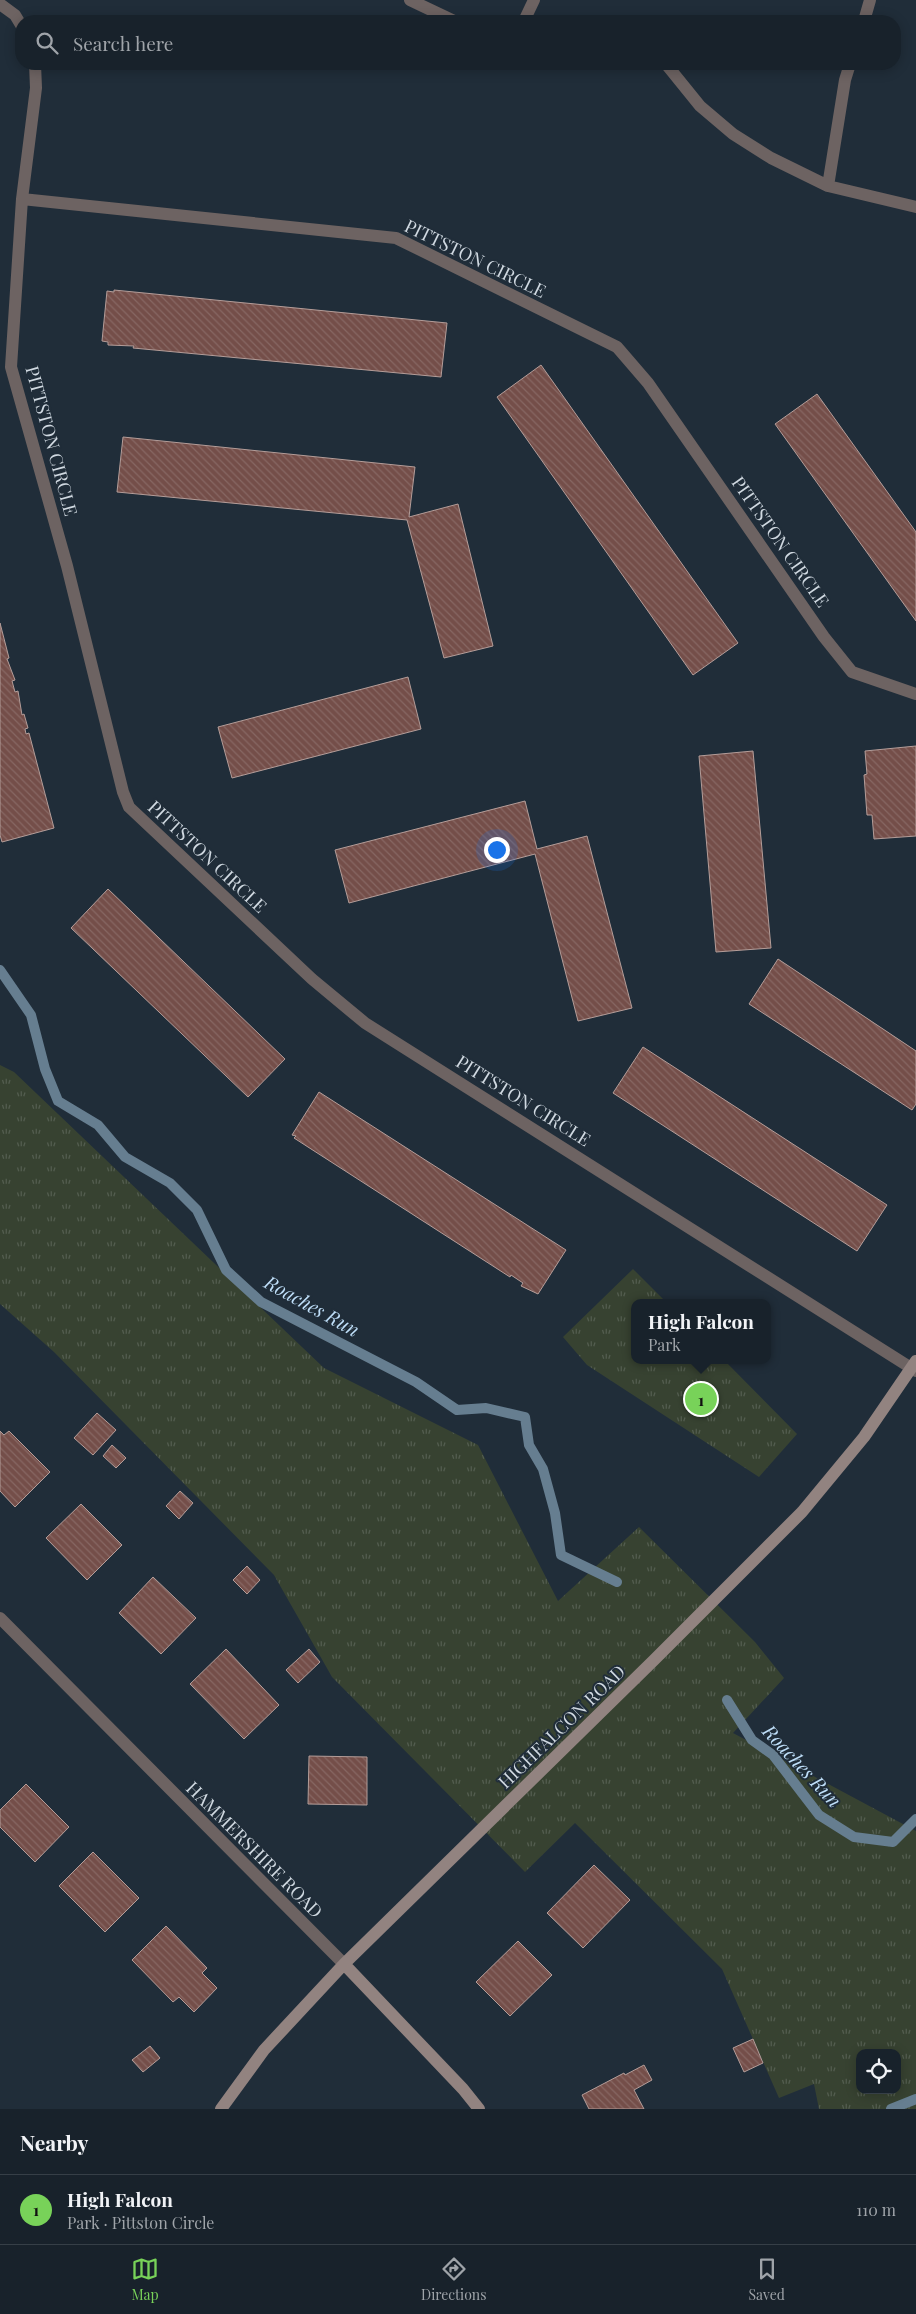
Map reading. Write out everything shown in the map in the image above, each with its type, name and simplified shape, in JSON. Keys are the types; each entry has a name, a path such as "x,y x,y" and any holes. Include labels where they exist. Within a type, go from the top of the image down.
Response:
{"street":[{"path":"410,0 441,15"},
{"path":"527,15 534,0"},
{"path":"866,15 870,0"},
{"path":"0,4 15,15"},
{"path":"22,199 36,88 34,70"},
{"path":"671,70 700,106 733,134 771,158 828,186 916,207"},
{"path":"828,186 848,70"},
{"name":"PITTSTON CIRCLE","path":"914,1367 365,1023 312,979 129,807 123,792 67,566 11,367 22,199 396,238 616,347 648,383 824,637 852,672 916,694"},
{"name":"HIGHFALCON ROAD","path":"221,2109 264,2050 344,1964 654,1661 802,1512 864,1437 914,1367"},
{"name":"HAMMERSHIRE ROAD","path":"0,1618 344,1964 463,2089 479,2109"}],"green space":[{"path":"0,1065 14,1072 324,1368 478,1445 558,1601 639,1527 755,1642 784,1678 733,1733 916,1831 916,2109 819,2109 814,2084 779,2098 722,1969 575,1823 525,1872 332,1677 274,1575 54,1352 0,1304"},
{"path":"633,1269 663,1299 631,1299 631,1364 728,1364 797,1434 759,1477 587,1365 563,1337"}],"building":[{"path":"114,290 447,323 441,377 108,345 108,342 102,341 107,291 114,292"},
{"path":"541,365 738,643 693,675 497,397"},
{"path":"817,394 916,532 916,621 775,424"},
{"path":"123,437 415,467 409,517 458,504 493,646 444,658 407,520 117,492"},
{"path":"0,623 9,658 7,659 15,680 12,681 15,692 18,691 22,715 24,714 28,728 25,729 26,734 29,733 54,828 2,842 0,835"},
{"path":"408,677 421,729 232,778 218,727"},
{"path":"916,746 916,836 874,839 872,815 867,815 864,775 867,774 865,751"},
{"path":"753,751 771,948 716,952 699,756"},
{"path":"525,801 537,849 587,836 632,1008 578,1021 535,854 349,903 335,850"},
{"path":"108,889 285,1059 248,1097 71,928"},
{"path":"778,959 916,1051 916,1104 912,1110 749,1004"},
{"path":"643,1047 887,1205 857,1251 613,1093"},
{"path":"319,1092 566,1250 538,1294 521,1286 523,1283 511,1275 510,1277 294,1138 296,1136 292,1135"},
{"path":"97,1413 116,1430 93,1455 74,1438"},
{"path":"0,1431 4,1435 9,1431 50,1472 15,1507 0,1491"},
{"path":"112,1445 126,1458 116,1468 103,1456"},
{"path":"180,1491 193,1503 179,1519 166,1506"},
{"path":"81,1504 122,1545 87,1580 46,1538"},
{"path":"247,1566 260,1580 247,1594 233,1580"},
{"path":"153,1577 196,1618 161,1654 119,1613"},
{"path":"226,1649 279,1705 244,1739 190,1684"},
{"path":"309,1649 320,1662 298,1683 286,1670"},
{"path":"309,1756 367,1757 367,1805 308,1804"},
{"path":"26,1784 69,1827 35,1862 0,1827 0,1810"},
{"path":"93,1852 139,1898 105,1932 59,1886"},
{"path":"594,1865 630,1900 583,1948 547,1913"},
{"path":"166,1926 207,1968 202,1973 217,1988 194,2012 179,1997 173,2002 132,1960"},
{"path":"518,1941 552,1975 510,2016 476,1982"},
{"path":"753,2039 763,2063 744,2072 733,2048"},
{"path":"150,2046 160,2058 143,2072 132,2060"},
{"path":"644,2065 652,2080 634,2090 644,2109 589,2109 582,2095 624,2073 625,2075"}],"waterway":[{"name":"Roaches Run","path":"0,970 31,1015 45,1069 58,1101 98,1125 125,1157 170,1183 197,1210 226,1270 261,1302 416,1382 457,1410 486,1408 525,1417 529,1445 543,1469 555,1513 561,1555 617,1582"},
{"name":"Roaches Run","path":"727,1700 752,1740 773,1755 819,1815 854,1837 893,1842 916,1819"},
{"path":"891,2109 916,2099"}],"place":[{"name":"High Falcon","path":"701,1399"}]}
